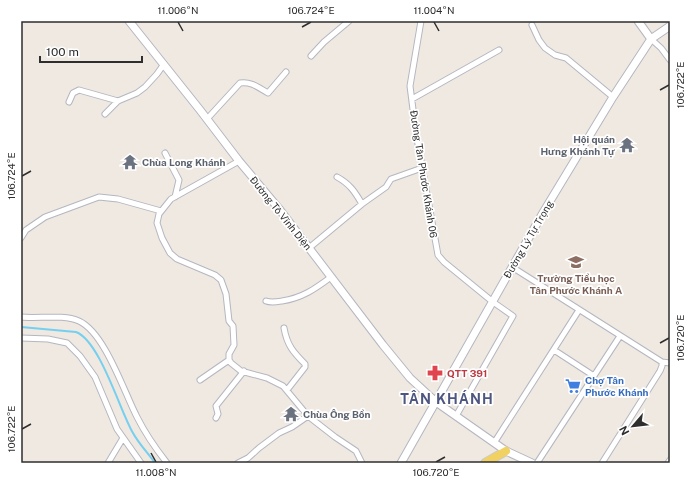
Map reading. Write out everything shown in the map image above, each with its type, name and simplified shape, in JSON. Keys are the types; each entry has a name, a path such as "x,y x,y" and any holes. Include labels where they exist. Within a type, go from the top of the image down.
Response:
{"main road":[{"name":"Đường Tô Vĩnh Diện","path":"129,21 309,248 382,345 410,378 436,402 494,443 506,451 532,463"},
{"path":"638,21 651,39"},
{"name":"Đường Lý Tự Trọng","path":"401,463 544,211 614,97 651,39 670,26"},
{"path":"485,463 506,451"}],"street":[{"path":"312,56 324,42 348,21"},
{"name":"Đường Tân Phước Khánh 06","path":"421,21 410,86 416,134 438,255 444,262 512,316 456,416"},
{"path":"532,25 539,40 545,48 555,55 566,58 614,97"},
{"path":"651,39 661,48 670,60"},
{"path":"412,99 499,50"},
{"path":"105,114 118,101 137,93 145,87 164,64"},
{"path":"207,119 240,83 245,82 251,84 268,94 286,72"},
{"path":"69,102 73,92 79,90 118,101"},
{"path":"166,153 180,180 175,197"},
{"path":"239,161 171,199 158,214 157,223 162,238 170,253 177,259 215,275 221,280 226,294 229,321 233,326 234,344 229,354 229,360 231,363 241,371 267,378 283,386 308,416 334,438 356,451 362,463"},
{"path":"309,248 362,204 386,187 391,180 422,168"},
{"path":"337,177 347,182 362,204"},
{"path":"21,238 26,230 45,217 99,197 118,199 161,211"},
{"path":"512,267 662,362 670,363"},
{"path":"266,301 270,303 294,299 315,289 331,278"},
{"path":"494,443 579,310"},
{"path":"21,317 55,317 72,319 80,321 94,333 105,349 137,418 158,451 168,463"},
{"path":"284,328 286,339 294,353 305,364 305,367 287,390"},
{"path":"538,463 620,336"},
{"path":"21,338 48,339 67,343 76,351 95,378 117,429 141,463"},
{"path":"554,350 594,376"},
{"path":"200,380 229,360"},
{"path":"602,463 660,370 662,362"},
{"path":"216,418 218,414 216,406 244,372"},
{"path":"238,463 248,458 279,433 292,427 308,416"},
{"path":"108,463 123,438"}],"waterway":[{"path":"21,327 76,332 85,338 101,362 133,433 155,463"}],"place":[{"name":"Hội quán Hưng Khánh Tự","path":"627,145"},
{"name":"Chùa Long Khánh","path":"130,162"},
{"name":"Trường Tiểu học Tân Phước Khánh A","path":"576,262"},
{"name":"QTT 391","path":"435,373"},
{"name":"Chợ Tân Phước Khánh","path":"573,386"},
{"name":"Chùa Ông Bổn","path":"291,414"}],"district":[{"name":"TÂN KHÁNH","path":"447,399"}]}
